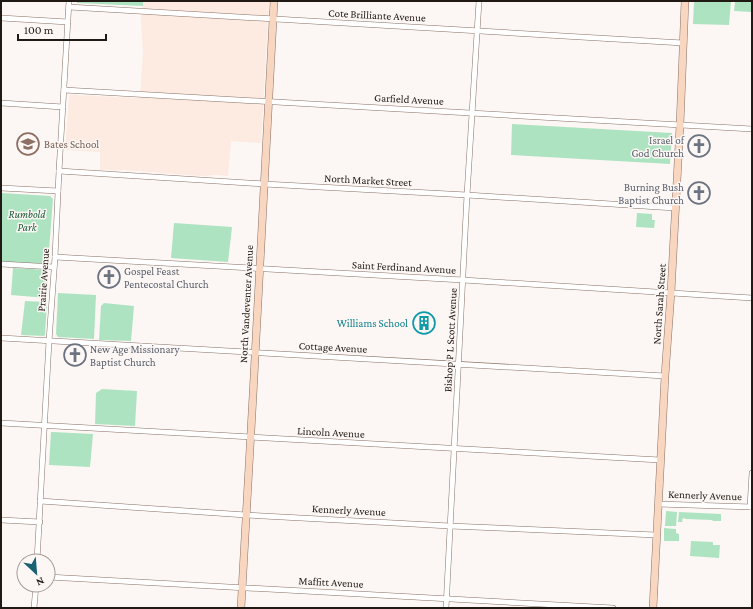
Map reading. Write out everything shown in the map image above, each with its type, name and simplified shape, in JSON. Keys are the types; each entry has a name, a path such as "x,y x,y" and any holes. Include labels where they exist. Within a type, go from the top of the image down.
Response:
{"main road":[{"name":"North Vandeventer Avenue","path":"241,608 274,1"},
{"name":"North Sarah Street","path":"653,608 660,460 680,125 685,1"}],"street":[{"name":"Prairie Avenue","path":"38,553 69,1"},
{"name":"Bishop P L Scott Avenue","path":"446,608 467,195 479,1"},
{"name":"Cote Brilliante Avenue","path":"69,7 683,43"},
{"path":"1,18 68,22"},
{"name":"Garfield Avenue","path":"64,90 752,129"},
{"path":"1,104 63,107"},
{"name":"North Market Street","path":"59,171 675,208"},
{"path":"1,188 58,191"},
{"name":"Saint Ferdinand Avenue","path":"55,257 671,292 752,298"},
{"path":"1,264 54,267"},
{"name":"Cottage Avenue","path":"1,338 665,376"},
{"name":"Lincoln Avenue","path":"1,423 660,460"},
{"path":"751,507 752,473"},
{"name":"Kennerly Avenue","path":"40,501 246,515 656,535"},
{"name":"Kennerly Avenue","path":"658,504 751,507"},
{"path":"1,520 40,522"},
{"name":"Maffitt Avenue","path":"56,577 613,608"},
{"path":"34,608 35,593"}],"shaded area":[{"path":"143,1 269,1 261,143 231,141 228,176 202,176 124,170 100,170 100,152 65,150 70,95 140,98 143,53 141,19"}],"green space":[{"path":"77,1 143,1 143,6 77,3"},
{"path":"694,1 731,1 729,25 693,24"},
{"path":"735,1 752,1 752,12 734,11"},
{"path":"512,124 672,133 670,164 511,155"},
{"name":"Rumbold Park","path":"1,193 50,196 53,199 48,264 1,262"},
{"path":"637,213 652,214 652,220 655,220 654,228 636,227"},
{"path":"174,223 232,227 228,262 171,258"},
{"path":"13,268 48,270 47,298 11,295"},
{"path":"58,293 96,295 94,339 58,337 56,334"},
{"path":"25,301 47,302 44,336 21,335"},
{"path":"104,303 134,306 131,341 99,340 101,306"},
{"path":"102,389 137,391 135,426 95,424 96,393"},
{"path":"51,432 93,434 90,467 49,465"},
{"path":"666,511 677,512 676,526 665,526"},
{"path":"679,512 721,514 721,521 683,518 683,522 678,522"},
{"path":"664,528 676,529 676,533 679,534 679,541 664,541"},
{"path":"691,541 713,542 713,545 720,545 719,558 690,556"}],"place":[{"name":"Bates School","path":"28,144"},
{"name":"Israel of God Church","path":"699,146"},
{"name":"Burning Bush Baptist Church","path":"699,193"},
{"name":"Gospel Feast Pentecostal Church","path":"109,277"},
{"name":"Williams School","path":"424,323"},
{"name":"New Age Missionary Baptist Church","path":"75,355"}]}
